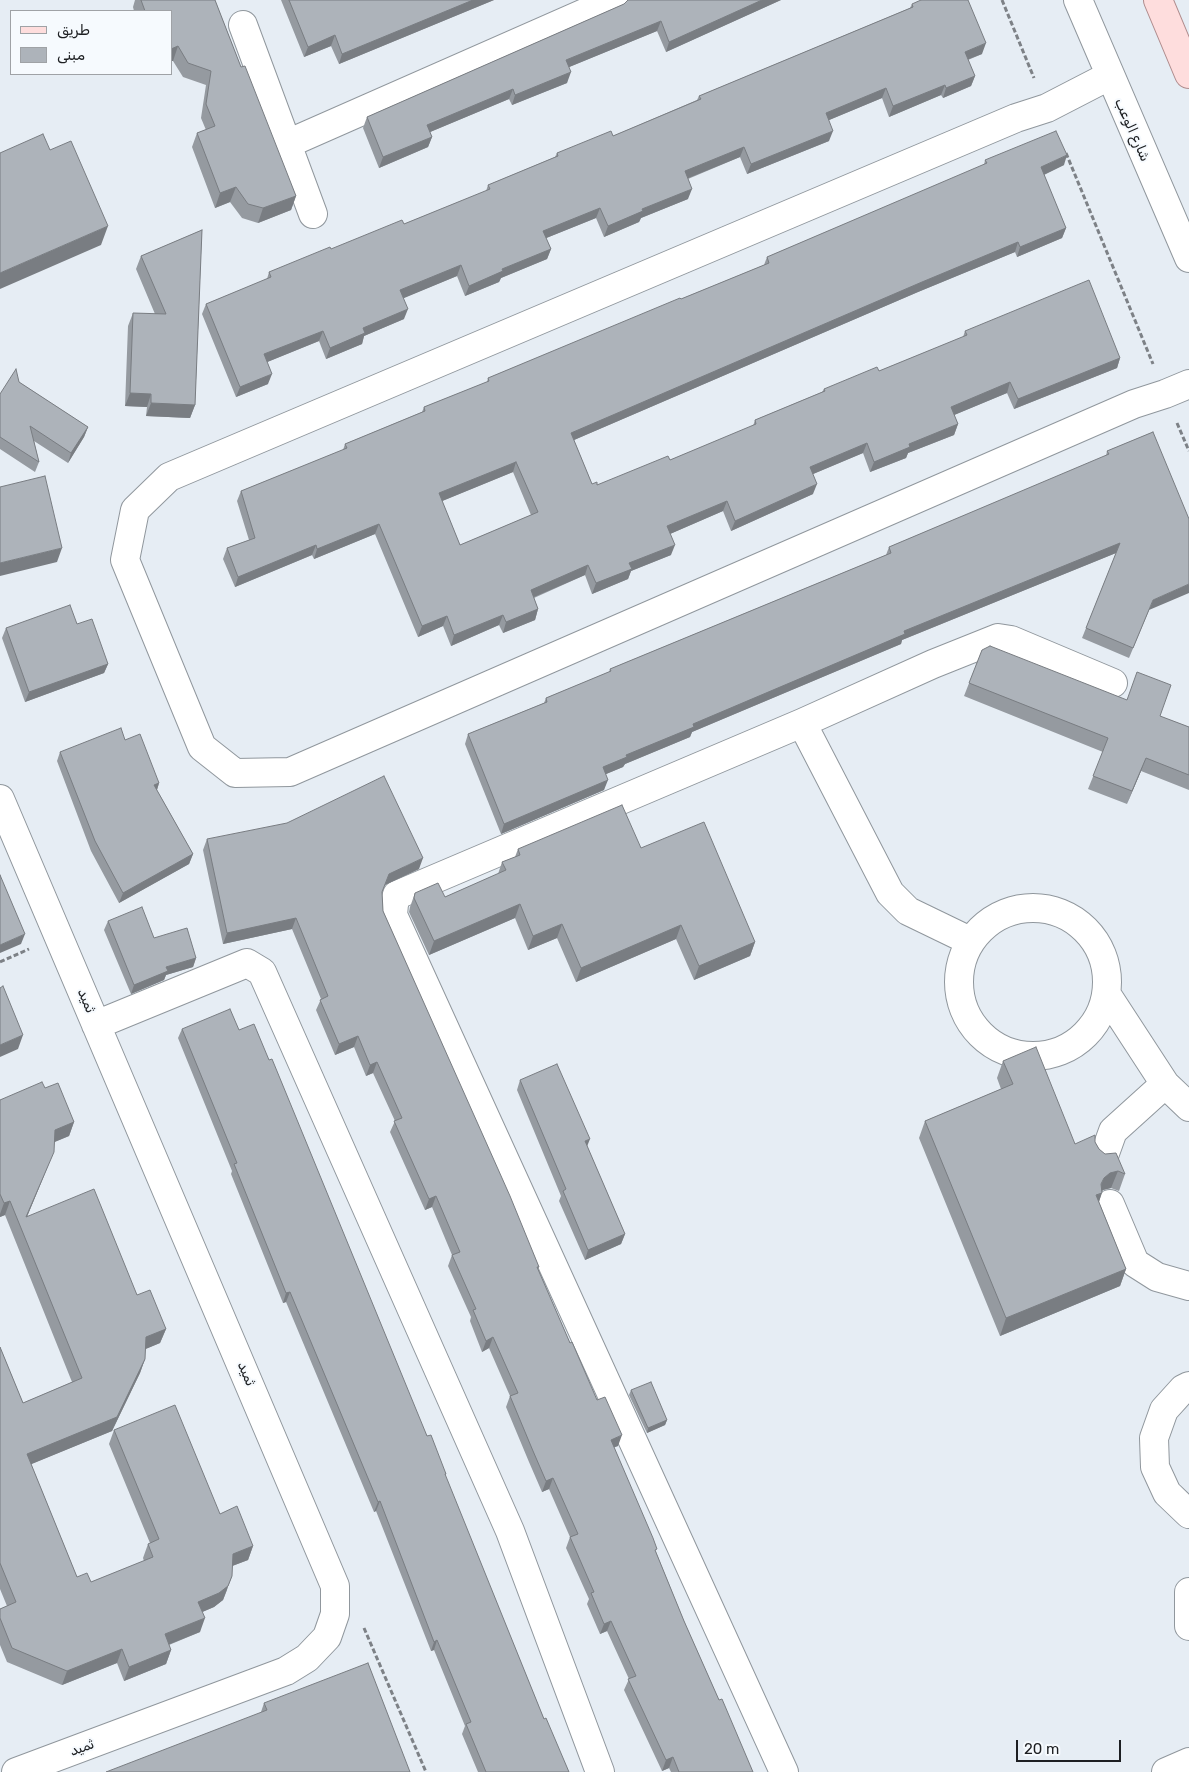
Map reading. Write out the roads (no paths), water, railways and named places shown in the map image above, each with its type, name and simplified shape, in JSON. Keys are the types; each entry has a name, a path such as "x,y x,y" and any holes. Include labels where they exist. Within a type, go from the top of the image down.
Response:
{"main road":[{"path":"1158,0 1189,74"}],"street":[{"path":"287,144 614,0"},
{"name":"شارع الوعب","path":"1078,0 1109,76 1189,258"},
{"path":"243,25 313,214"},
{"path":"1109,76 1047,108 1016,118 169,477 135,510 125,560 202,746 235,773 290,772 1116,412 1177,389"},
{"path":"784,1772 393,915 397,895 802,723 933,664 998,638 1011,640 1113,683"},
{"path":"802,723 890,893 908,911 970,941"},
{"name":"ثميد","path":"0,799 319,1544 335,1586 335,1614 328,1637 307,1658 286,1671 16,1772"},
{"path":"1017,908 1046,908 1074,919 1094,939 1106,966 1107,996 1096,1023 1076,1044 1049,1056 1020,1056 992,1045 972,1025 960,998 959,969 970,941 990,920 1017,908"},
{"path":"96,1025 247,962 262,972 510,1531 600,1772"},
{"path":"1107,996 1165,1084 1189,1107"},
{"path":"1104,1156 1113,1131 1165,1084"},
{"path":"1110,1204 1134,1263 1157,1277 1189,1286"},
{"path":"1189,1386 1164,1410 1154,1438 1155,1467 1167,1494 1189,1514"},
{"path":"1189,1592 1189,1626"},
{"path":"1166,1772 1189,1762"}]}
